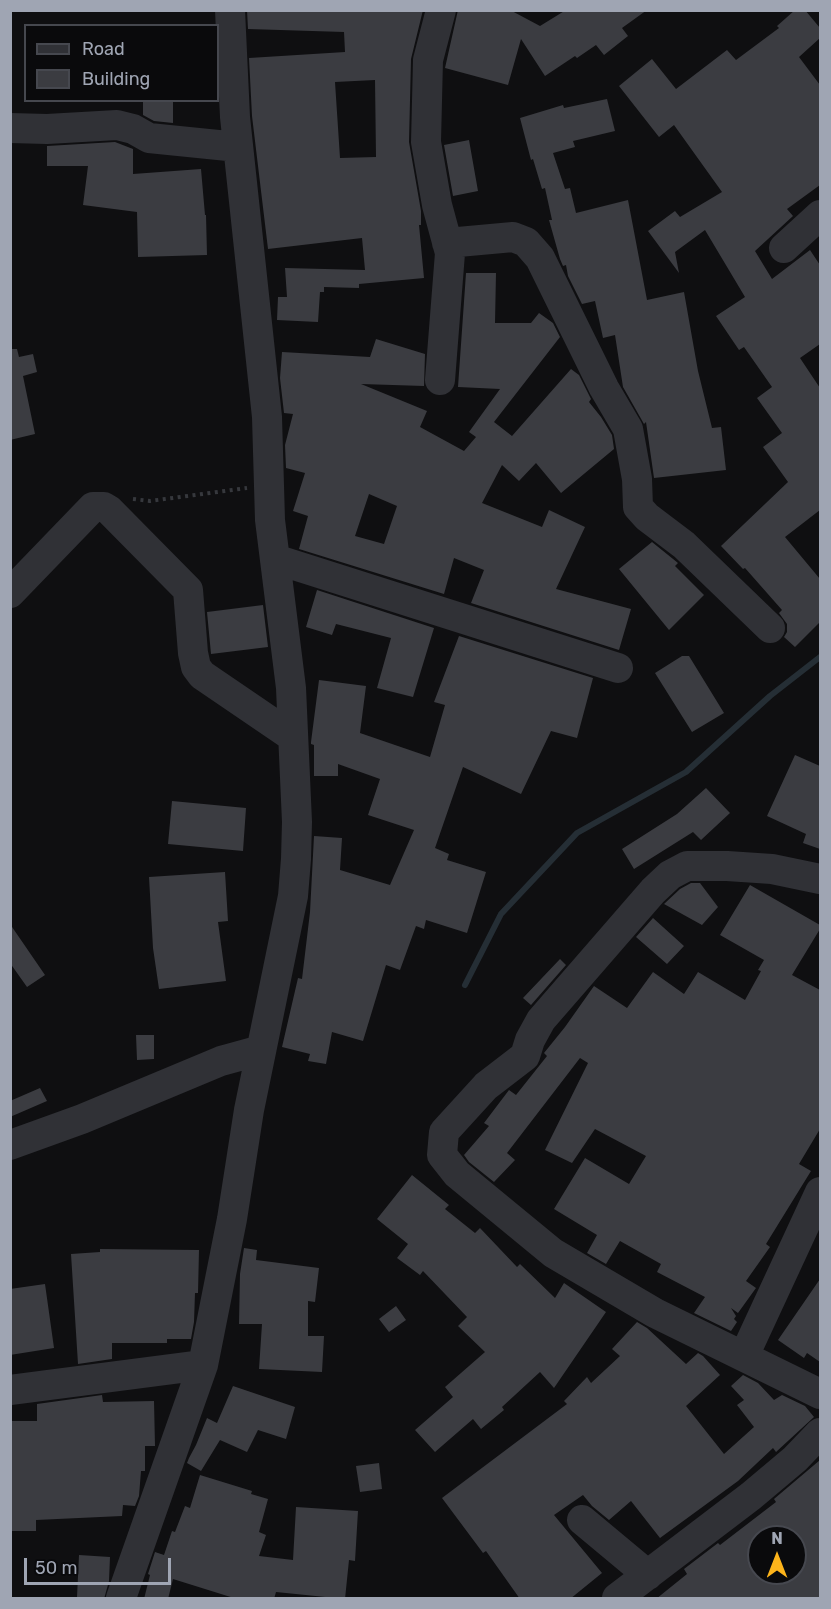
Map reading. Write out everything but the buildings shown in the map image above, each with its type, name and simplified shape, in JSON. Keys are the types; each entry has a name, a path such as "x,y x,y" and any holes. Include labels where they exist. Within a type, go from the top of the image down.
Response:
{"street":[{"path":"121,1599 204,1365 232,1219 249,1110 293,896 297,822 291,688 275,559 269,485 267,417 238,147 230,10"},
{"path":"440,380 450,253 437,205 426,142 428,60 441,10"},
{"path":"10,128 47,129 117,125 133,129 148,138 238,147"},
{"path":"784,248 820,214"},
{"path":"447,243 513,237 526,242 540,258 604,388 628,429 638,478 638,507 647,517 684,545 770,628"},
{"path":"10,592 93,507 104,507 188,590 193,653 196,667 202,675 292,737"},
{"path":"275,559 618,668"},
{"path":"820,879 772,869 727,866 687,866 670,875 653,891 541,1020 530,1040 525,1056 486,1086 444,1132 442,1155 457,1174 553,1253 655,1313 820,1394"},
{"path":"10,1145 82,1119 221,1061 261,1050"},
{"path":"744,1356 820,1192"},
{"path":"10,1390 204,1365"},
{"path":"617,1599 751,1496 795,1459 820,1433"},
{"path":"582,1520 648,1575"}],"path":[{"path":"129,499 150,501 269,485"}],"waterway":[{"path":"465,985 501,914 577,833 686,772 770,696 820,657"}]}
